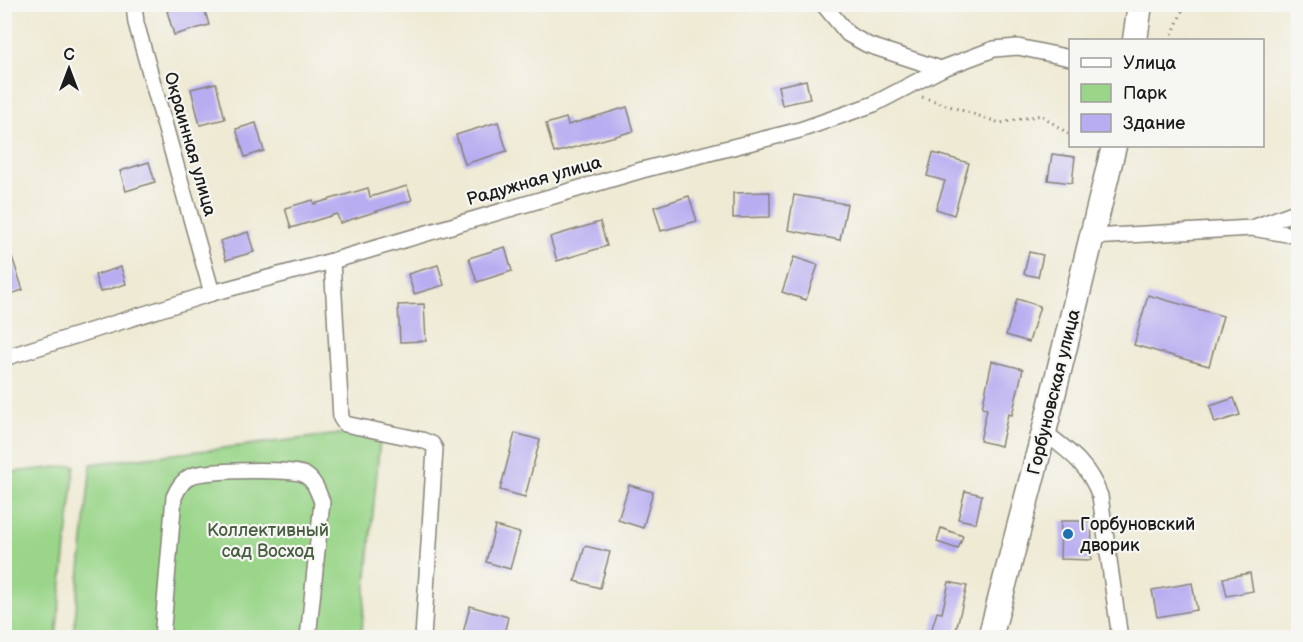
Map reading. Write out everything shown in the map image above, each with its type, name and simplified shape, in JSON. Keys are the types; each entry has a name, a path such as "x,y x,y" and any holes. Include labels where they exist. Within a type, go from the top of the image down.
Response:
{"main road":[{"path":"1135,39 1140,4"},
{"name":"Горбуновская улица","path":"990,638 1044,432 1114,147"}],"street":[{"name":"Окраинная улица","path":"134,4 136,22 212,293"},
{"path":"823,4 848,34 868,45 941,69"},
{"name":"Радужная улица","path":"4,358 212,293 332,261 642,170 800,130 874,104 941,69 994,49 1018,47 1069,58"},
{"path":"1252,228 1299,211"},
{"path":"1092,237 1252,228 1299,236"},
{"path":"332,261 341,418 345,424 422,440 432,444 435,449 423,638"},
{"path":"1044,432 1081,460 1094,479 1100,496 1120,638"},
{"path":"162,638 174,497 178,486 192,476 207,472 289,471 305,474 316,485 322,502 308,638"}],"path":[{"path":"1170,39 1185,4"},
{"path":"901,90 1000,123 1041,115 1069,134"}],"green space":[{"name":"Коллективный сад Восход","path":"381,429 361,637 73,638 91,464"},
{"path":"75,465 56,637 5,637 5,473"}],"building":[{"path":"189,4 203,4 209,25 174,35 167,11"},
{"path":"806,80 810,99 782,105 778,86"},
{"path":"216,83 225,119 200,125 191,89"},
{"path":"627,107 634,131 554,153 546,124 566,118 568,125"},
{"path":"498,122 507,151 465,164 456,135"},
{"path":"256,123 264,151 245,157 236,129"},
{"path":"933,153 969,163 954,215 936,209 945,181 927,176"},
{"path":"1052,154 1075,157 1072,183 1048,180"},
{"path":"149,162 155,182 126,191 120,171"},
{"path":"407,186 412,200 340,223 337,214 291,228 285,208 313,200 314,204 368,188 370,197"},
{"path":"770,192 770,217 733,218 733,193"},
{"path":"794,195 847,204 840,240 788,230"},
{"path":"689,196 697,221 661,231 654,207"},
{"path":"600,222 607,246 557,261 550,237"},
{"path":"248,232 254,252 226,260 220,241"},
{"path":"4,242 7,242 23,290 4,296"},
{"path":"505,247 512,271 477,282 469,258"},
{"path":"1029,252 1043,255 1038,277 1024,274"},
{"path":"794,257 818,265 806,300 782,292"},
{"path":"438,265 444,285 414,294 408,274"},
{"path":"121,267 126,284 100,292 95,275"},
{"path":"1148,295 1223,316 1209,366 1134,345"},
{"path":"1017,299 1040,306 1029,342 1006,335"},
{"path":"424,304 426,341 400,342 398,305"},
{"path":"992,361 1023,369 1012,415 1008,414 1001,446 980,441 987,409 982,408"},
{"path":"1234,398 1240,415 1215,423 1210,406"},
{"path":"515,433 540,440 525,497 500,490"},
{"path":"629,485 653,492 643,528 618,520"},
{"path":"965,491 982,495 976,523 958,519"},
{"path":"1061,521 1092,521 1091,560 1060,559"},
{"path":"495,526 520,533 510,569 486,562"},
{"path":"941,528 963,536 958,549 937,542"},
{"path":"585,546 610,552 600,588 575,581"},
{"path":"1250,573 1253,591 1227,596 1223,578"},
{"path":"949,582 967,586 954,638 929,638 937,612 942,613"},
{"path":"1192,583 1197,610 1157,617 1152,590"},
{"path":"470,606 508,617 503,638 480,638 463,633"}],"place":[{"name":"Горбуновский дворик","path":"1068,534"}]}
